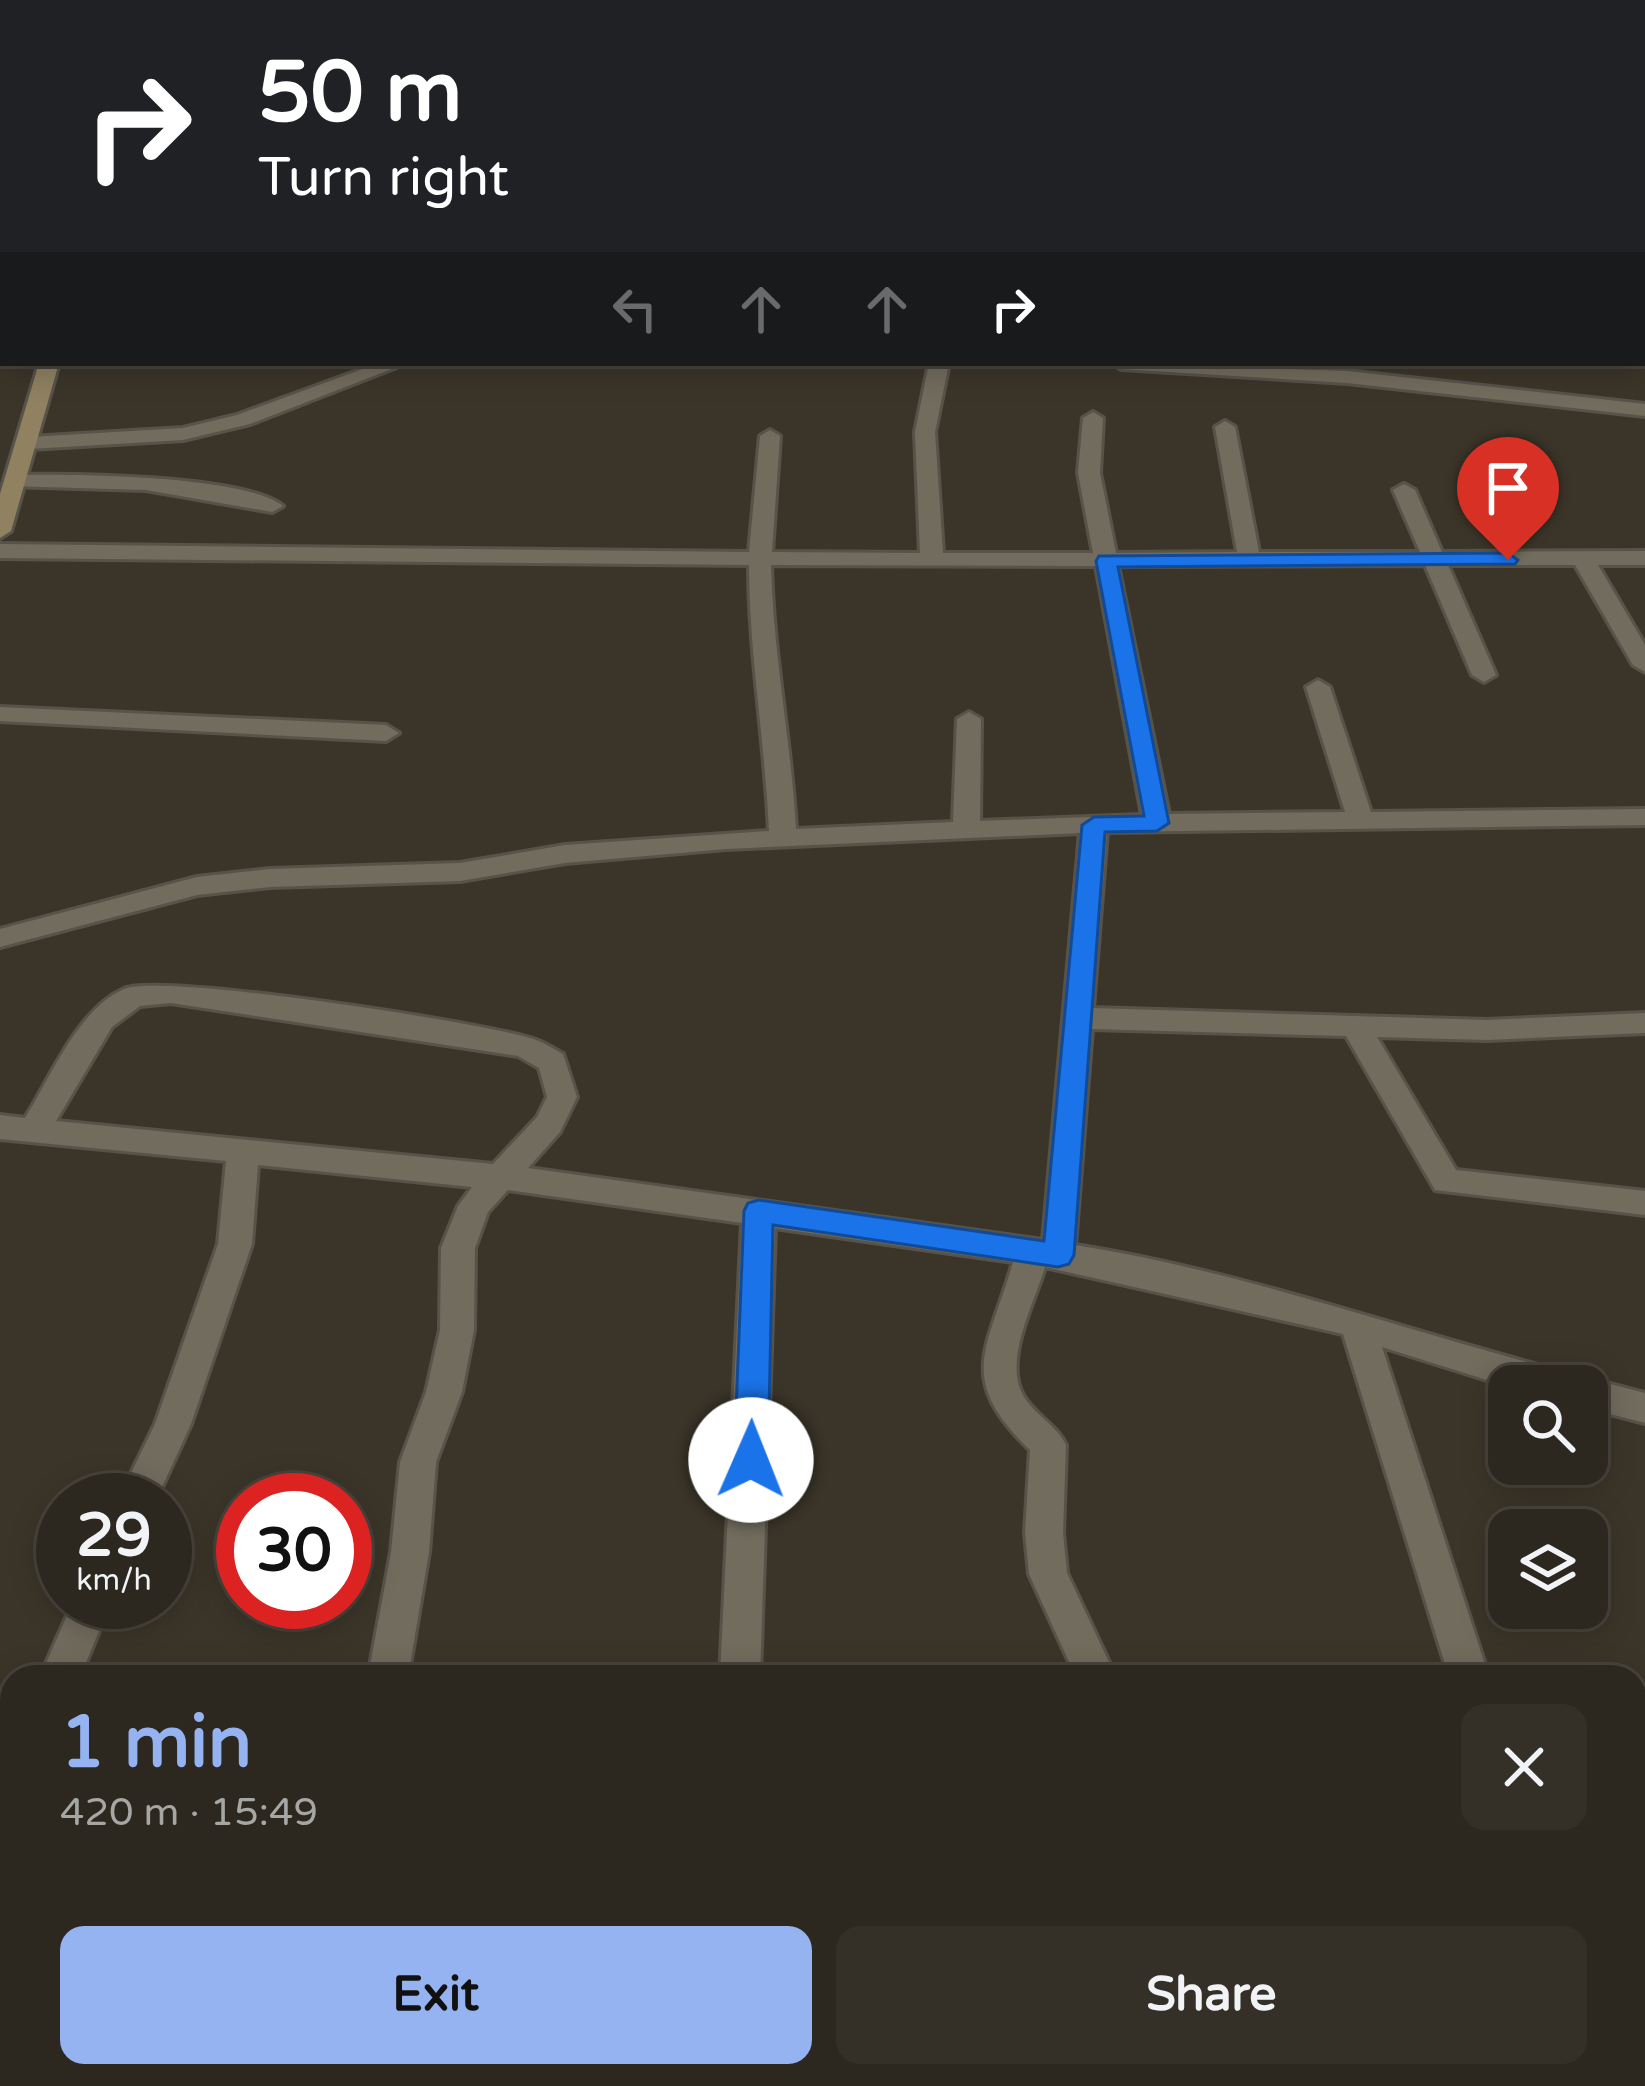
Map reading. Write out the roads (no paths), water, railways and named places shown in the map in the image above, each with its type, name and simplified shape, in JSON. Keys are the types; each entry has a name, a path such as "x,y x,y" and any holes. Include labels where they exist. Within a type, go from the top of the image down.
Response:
{"main road":[{"path":"0,531 12,476 30,442 48,366"}],"street":[{"path":"30,442 182,434 243,420 390,366"},
{"path":"932,560 925,432 938,366"},
{"path":"1220,366 1353,370 1645,410"},
{"path":"1093,418 1089,473 1157,823"},
{"path":"1225,427 1231,479 1250,561"},
{"path":"770,436 760,556 761,636 778,741 783,839"},
{"path":"12,476 127,479 200,487 272,506"},
{"path":"1404,490 1484,675"},
{"path":"0,551 1106,561 1645,558"},
{"path":"1583,559 1645,664"},
{"path":"1318,687 1360,820"},
{"path":"0,714 386,733"},
{"path":"966,831 969,719"},
{"path":"0,938 197,886 270,878 460,872 565,854 1094,825 1645,817"},
{"path":"1090,1665 1048,1574 1044,1534 1048,1445 1005,1397 998,1352 1046,1253 1076,1018 1094,825"},
{"path":"34,1130 102,1019 133,997 171,994 526,1047 552,1063 562,1097 549,1124 505,1177 474,1205 458,1248 457,1330 445,1392 418,1462 410,1552 390,1665"},
{"path":"1076,1018 1487,1030 1645,1023"},
{"path":"1354,1024 1446,1181 1645,1203"},
{"path":"0,1127 505,1177 1046,1253 1357,1322 1488,1367"},
{"path":"150,1473 173,1424 235,1244 243,1148"},
{"path":"740,1665 759,1211"},
{"path":"1357,1322 1465,1665"},
{"path":"1608,1398 1645,1408"},
{"path":"65,1665 80,1629"}]}
